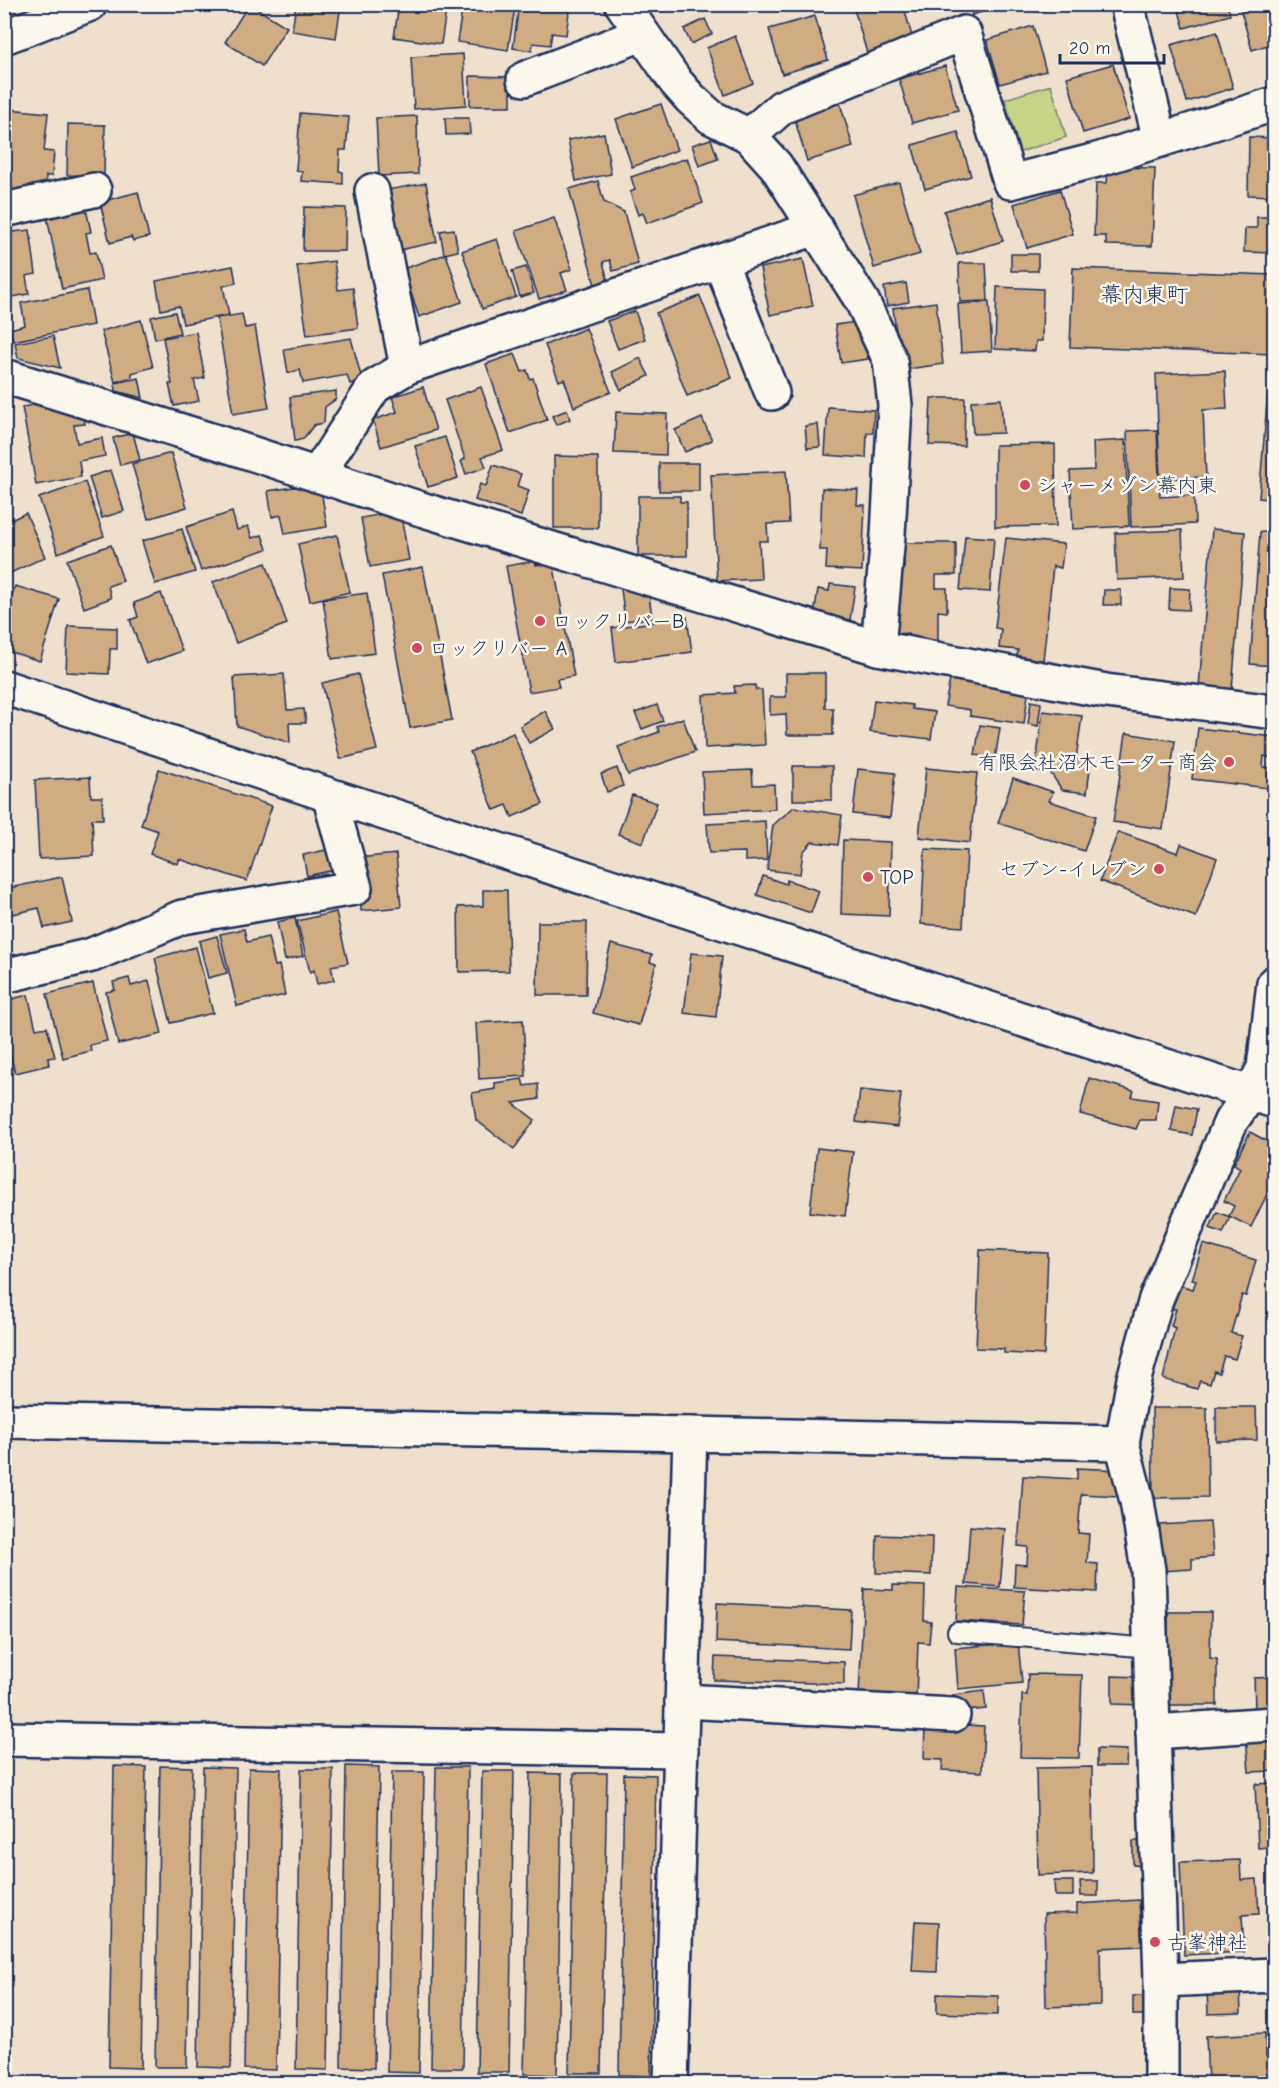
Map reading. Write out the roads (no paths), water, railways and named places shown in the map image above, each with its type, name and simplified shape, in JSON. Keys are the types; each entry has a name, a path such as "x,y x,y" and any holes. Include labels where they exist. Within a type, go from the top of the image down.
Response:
{"street":[{"path":"4,37 90,4"},
{"path":"622,4 690,98 711,117 749,136 776,166 862,301 890,360 895,405 888,535 878,648"},
{"path":"1127,4 1160,140"},
{"path":"749,136 782,107 964,33 1010,182 1097,160 1275,104"},
{"path":"524,79 642,34"},
{"path":"4,210 94,190"},
{"path":"372,191 407,367"},
{"path":"317,475 374,387 407,367 816,228"},
{"path":"720,261 771,393"},
{"path":"4,376 423,510 878,648 1106,691 1275,712"},
{"path":"4,687 328,795 1263,1097"},
{"path":"4,976 92,955 182,917 355,888 328,795"},
{"path":"1263,1097 1264,1068 1275,983"},
{"path":"1161,2084 1161,1980 1148,1570 1137,1501 1122,1443 1134,1379 1156,1299 1230,1121 1263,1097"},
{"path":"4,1420 1122,1443"},
{"path":"671,2084 690,1434"},
{"path":"682,1701 953,1715"},
{"path":"1153,1732 1275,1724"},
{"path":"4,1739 681,1750"},
{"path":"1161,1980 1275,1975"}],"lane":[{"path":"957,1632 1151,1648"}],"place":[{"name":"シャーメゾン幕内東","path":"1025,485"},
{"name":"ロックリバーB","path":"540,621"},
{"name":"ロックリバー A","path":"417,648"},
{"name":"有限会社沼木モーター商会","path":"1229,762"},
{"name":"セブン-イレブン","path":"1159,869"},
{"name":"TOP","path":"868,877"},
{"name":"古峯神社","path":"1155,1942"}],"district":[{"name":"幕内東町","path":"1144,295"}]}
